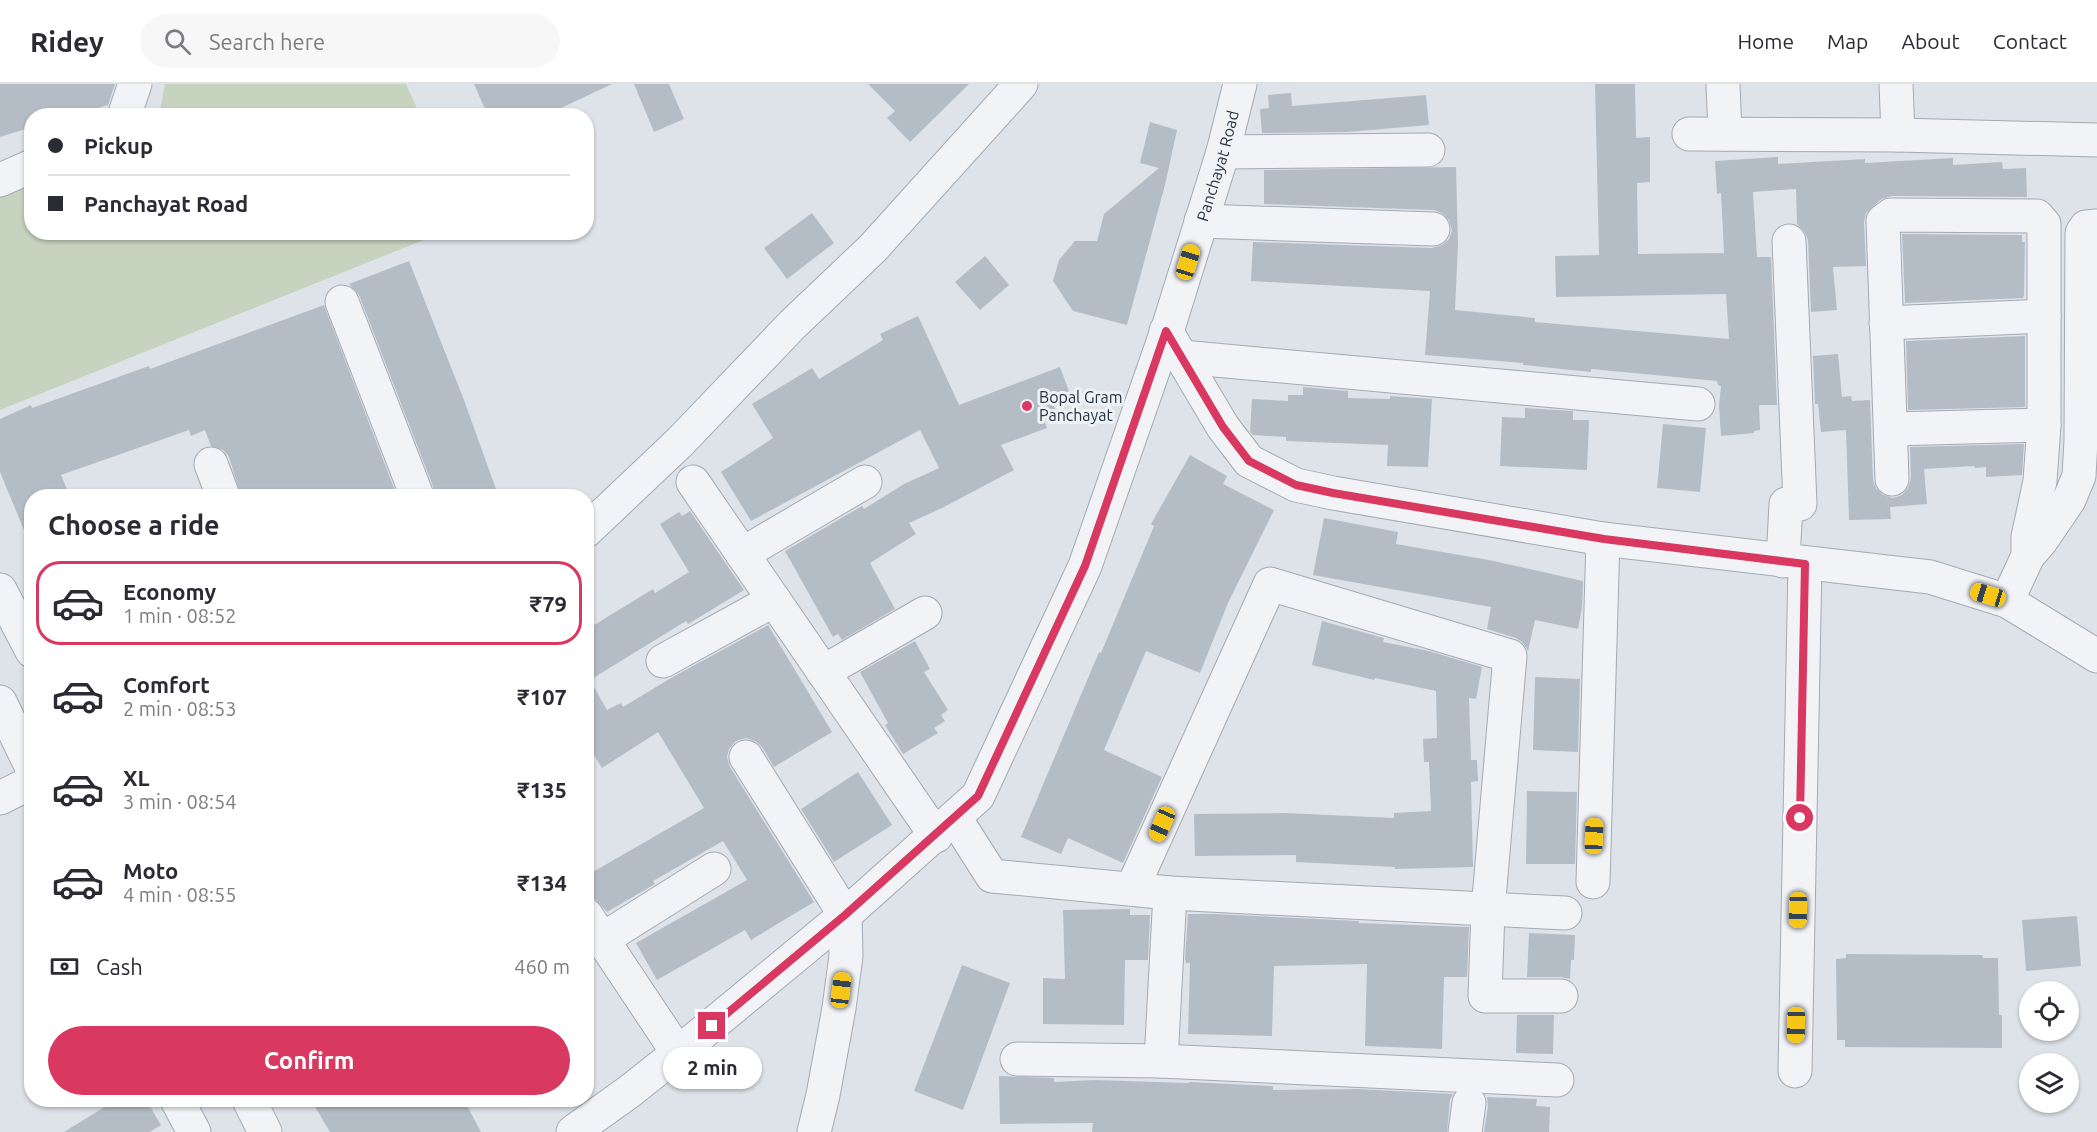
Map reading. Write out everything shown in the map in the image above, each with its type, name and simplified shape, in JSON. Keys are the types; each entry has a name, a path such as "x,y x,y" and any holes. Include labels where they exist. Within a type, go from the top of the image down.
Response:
{"street":[{"path":"127,108 135,84"},
{"path":"594,523 680,442 792,326 873,248 1021,84"},
{"name":"Panchayat Road","path":"573,1132 678,1053 845,915 978,796 1085,566 1174,344 1201,221 1223,152 1240,84"},
{"path":"1723,84 1725,134"},
{"path":"1896,84 1898,135"},
{"path":"1689,134 1898,135 2097,141"},
{"path":"1223,152 1428,150"},
{"path":"0,180 24,170"},
{"path":"1892,479 1883,221 1892,215 2037,216 2043,224 2044,425 2040,481 2028,537 2028,556"},
{"path":"1201,221 1433,229"},
{"path":"2007,601 2028,556 2041,541 2074,489 2089,440 2089,336 2082,233 2086,227 2097,226"},
{"path":"1789,241 1800,504 1786,504 1794,563 1795,1071"},
{"path":"342,302 414,489"},
{"path":"1886,323 2043,316"},
{"path":"1174,344 1698,404"},
{"path":"1174,344 1223,427 1249,461 1296,485 1604,539 1794,563 1930,577 2007,601 2097,656"},
{"path":"1891,429 2044,425"},
{"path":"211,464 220,489"},
{"path":"693,482 823,672 946,827 992,876 1170,892 1565,913"},
{"path":"742,554 865,482"},
{"path":"1593,882 1604,539"},
{"path":"1132,889 1270,584 1510,656 1488,910 1485,996 1561,996"},
{"path":"0,590 24,636"},
{"path":"663,661 774,600"},
{"path":"823,672 925,613"},
{"path":"0,702 21,750"},
{"path":"746,757 845,915 846,956 839,1008 824,1095 814,1132"},
{"path":"0,798 24,786"},
{"path":"678,1053 595,927 714,869"},
{"path":"1161,1061 1170,892"},
{"path":"1017,1059 1161,1061 1557,1080"},
{"path":"181,1107 194,1132"},
{"path":"253,1107 266,1132"}],"green space":[{"path":"165,84 406,84 417,108 160,108"},
{"path":"24,178 24,240 424,240 0,410 0,185"}],"building":[{"path":"0,84 115,84 108,105 98,108 24,108 24,130 0,137"},
{"path":"474,84 612,84 561,108 484,108"},
{"path":"634,84 669,84 684,119 654,132"},
{"path":"868,84 969,84 910,142 887,118 895,111"},
{"path":"1595,84 1635,84 1636,138 1650,137 1650,182 1637,183 1638,254 1724,253 1721,193 1717,194 1715,161 1778,157 1778,164 1865,159 1865,163 1953,158 1953,165 2002,162 2003,169 2026,168 2027,197 1891,196 1880,200 1866,213 1864,222 1866,266 1833,267 1837,310 1811,312 1808,240 1804,231 1797,224 1796,189 1753,192 1757,257 1771,257 1777,405 1759,405 1760,430 1754,433 1721,436 1719,406 1721,386 1717,381 1591,369 1591,372 1523,365 1523,363 1425,355 1430,291 1251,281 1253,242 1432,248 1442,245 1449,239 1452,230 1449,220 1442,213 1434,210 1264,204 1264,170 1456,167 1458,245 1455,310 1535,318 1535,322 1729,339 1726,294 1556,297 1555,256 1599,255"},
{"path":"1291,93 1292,106 1426,95 1429,125 1347,132 1262,133 1260,109 1269,108 1268,95"},
{"path":"1150,122 1177,130 1165,185 1127,325 1073,311 1053,281 1059,260 1075,241 1097,241 1104,214 1159,168 1140,163"},
{"path":"812,213 834,243 787,279 764,248"},
{"path":"1902,234 2022,235 2022,242 2025,242 2023,298 1905,303"},
{"path":"985,256 1009,285 980,310 955,282"},
{"path":"409,261 464,400 496,489 434,489 359,295 349,284"},
{"path":"324,305 394,489 239,489 229,457 223,450 211,446 205,430 191,436 189,430 61,475 67,489 24,489 24,530 0,472 0,419 31,405 32,408 149,366 150,369"},
{"path":"918,316 959,405 1060,367 1070,394 1052,401 1056,412 1043,417 1047,428 1001,445 1014,470 909,523 916,534 870,563 895,609 842,640 838,634 833,637 785,551 862,506 864,509 904,484 939,468 920,430 751,521 721,472 773,438 752,404 812,368 819,379 883,340 880,334"},
{"path":"2025,336 2025,407 1908,410 1906,341"},
{"path":"1838,354 1842,397 1851,396 1852,401 1870,400 1873,480 1876,488 1883,495 1893,498 1902,495 1908,488 1911,478 1910,447 2024,444 2022,475 1986,477 1986,467 1975,468 1974,466 1924,469 1927,504 1890,507 1891,519 1849,520 1846,430 1821,432 1818,404 1815,404 1813,356"},
{"path":"1303,387 1348,391 1348,398 1390,399 1390,396 1432,399 1428,467 1387,466 1388,445 1286,441 1286,437 1253,435 1250,432 1252,399 1288,401 1288,395 1303,395"},
{"path":"1525,408 1573,411 1573,420 1589,420 1587,470 1500,466 1502,417 1525,418"},
{"path":"1663,424 1706,428 1700,492 1657,488"},
{"path":"1190,455 1227,476 1223,484 1274,510 1228,603 1200,673 1146,651 1104,750 1162,777 1123,863 1068,838 1061,854 1021,837 1154,526 1151,524"},
{"path":"690,511 744,590 688,624 686,621 594,678 594,625 653,589 655,593 689,572 660,524 679,512 682,516"},
{"path":"1324,518 1398,532 1396,544 1489,560 1583,581 1582,608 1578,629 1535,620 1528,651 1516,638 1487,629 1491,607 1313,575"},
{"path":"1322,621 1384,638 1383,642 1429,651 1482,667 1476,699 1469,698 1471,760 1477,760 1478,781 1471,782 1473,867 1395,869 1395,867 1296,862 1296,855 1195,856 1194,814 1285,813 1394,818 1394,813 1431,811 1429,762 1424,762 1423,739 1437,738 1436,691 1375,678 1374,680 1312,665"},
{"path":"768,625 832,732 774,767 762,747 746,738 736,741 729,749 727,757 730,767 814,902 751,940 745,930 657,980 636,943 747,880 723,841 653,881 655,884 607,912 594,899 594,871 704,808 658,732 602,768 594,755 594,687 607,710 621,703 623,707"},
{"path":"915,641 930,669 924,672 948,710 941,715 945,721 934,728 938,733 903,754 885,725 888,723 860,672"},
{"path":"1535,677 1580,679 1578,752 1533,750"},
{"path":"858,772 892,825 834,862 801,809"},
{"path":"1527,791 1577,792 1575,864 1526,864"},
{"path":"1130,909 1130,915 1150,915 1148,960 1125,960 1124,1025 1043,1024 1043,978 1065,979 1063,910"},
{"path":"1188,914 1469,927 1467,977 1444,977 1442,1049 1365,1046 1367,964 1274,966 1272,1036 1188,1034 1190,963 1186,963 1185,959"},
{"path":"2077,916 2081,966 2026,971 2022,920"},
{"path":"1529,933 1575,935 1574,960 1571,960 1570,979 1527,977"},
{"path":"1846,954 1982,955 1983,958 1998,958 2002,1048 1845,1047 1845,1040 1837,1040 1836,959 1846,958"},
{"path":"962,965 1010,983 963,1110 914,1091"},
{"path":"1517,1015 1554,1015 1553,1054 1516,1053"},
{"path":"999,1076 1054,1078 1054,1082 1094,1080 1189,1082 1273,1086 1273,1090 1358,1089 1453,1094 1450,1100 1447,1132 1092,1132 1093,1123 1000,1124"},
{"path":"1487,1097 1537,1099 1536,1106 1550,1107 1549,1132 1484,1132"},
{"path":"105,1107 150,1107 161,1125 150,1132 64,1132"},
{"path":"315,1107 468,1107 481,1132 330,1132"}],"place":[{"name":"Bopal Gram Panchayat","path":"1027,406"}],"route":[{"path":"712,1026 845,915 936,836 978,796 1085,566 1166,331 1223,427 1249,461 1296,485 1604,539 1805,564 1800,818"}]}
